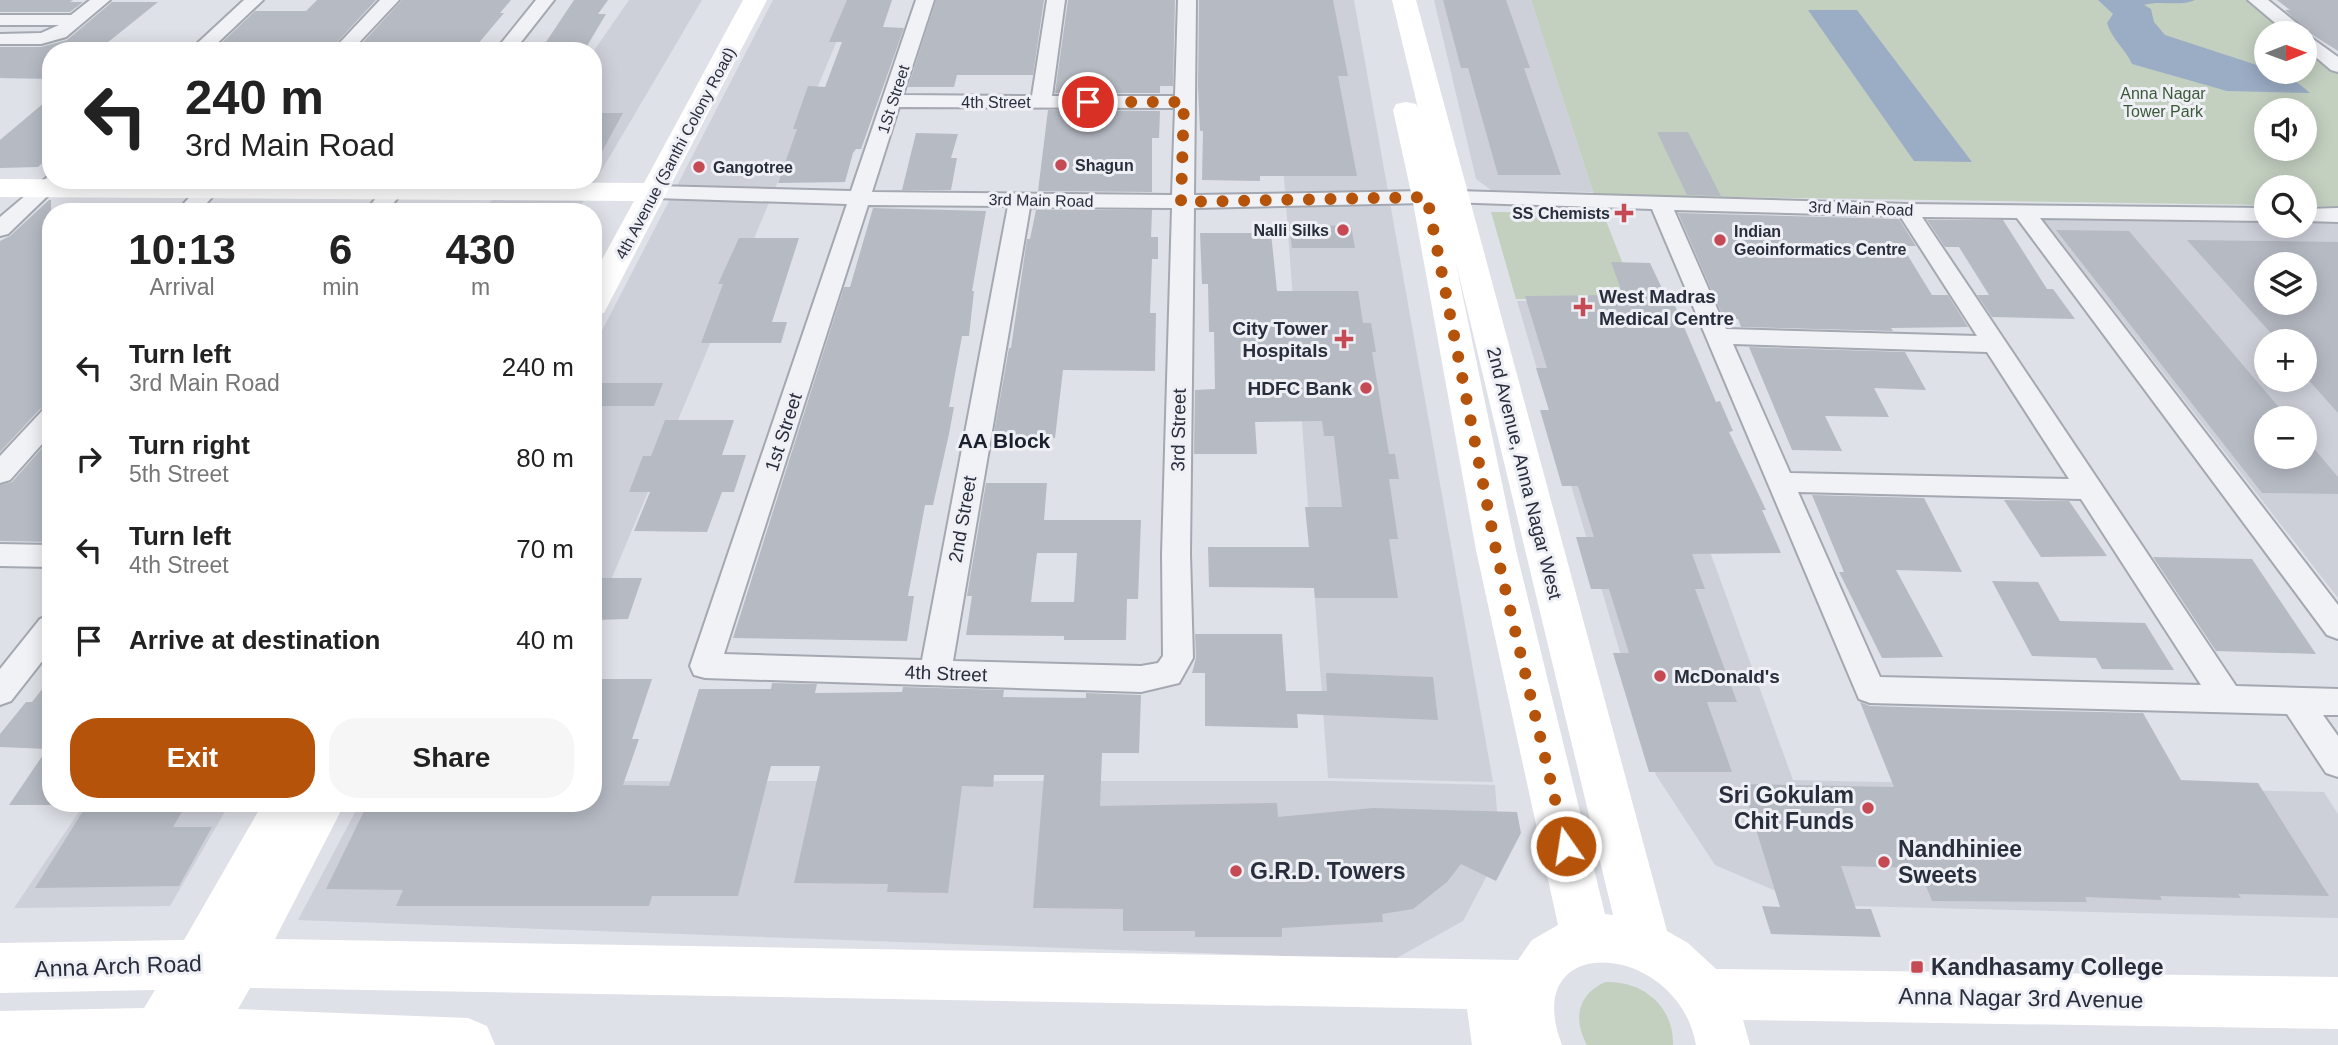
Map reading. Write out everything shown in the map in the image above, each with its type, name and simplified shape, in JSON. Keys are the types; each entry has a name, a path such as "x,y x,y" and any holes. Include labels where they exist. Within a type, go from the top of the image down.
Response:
{"main road":[{"name":"4th Avenue (Santhi Colony Road)","path":"602,286 733,0"},
{"name":"4th Avenue (Santhi Colony Road)","path":"602,250 644,192 755,0"},
{"name":"2nd Avenue, Anna Nagar West","path":"1380,0 1441,197 1646,946"},
{"name":"2nd Avenue, Anna Nagar West","path":"1404,0 1441,197 1496,550 1586,939"},
{"path":"0,188 42,185"},
{"path":"283,189 389,195 644,192"},
{"path":"217,963 284,812"},
{"path":"178,1034 217,963 316,812"},
{"path":"1510,985 1540,968 1552,954 1567,944 1586,939 1615,937 1646,946 1668,958 1688,974 1714,1012 1723,1045"},
{"name":"Anna Arch Road","path":"0,968 65,969 217,963 1510,985"},
{"path":"1499,1045 1510,985"},
{"path":"1510,985 1529,1021 1535,1045"},
{"name":"Anna Nagar 3rd Avenue","path":"1704,994 2338,1003"},
{"path":"0,1037 178,1034 468,1045"}],"street":[{"path":"0,39 51,38 60,35 101,0"},
{"path":"208,42 254,0"},
{"path":"350,42 390,0"},
{"path":"511,42 545,0"},
{"name":"1St Street","path":"861,198 925,0"},
{"path":"1041,102 1056,0"},
{"name":"3rd Street","path":"1178,658 1176,554 1186,0"},
{"path":"2257,0 2283,21"},
{"path":"0,20 75,20"},
{"path":"2317,49 2338,66"},
{"name":"4th Street","path":"892,101 1184,102"},
{"path":"0,229 44,189"},
{"path":"195,203 208,189"},
{"name":"3rd Main Road","path":"644,192 1181,202 1441,197 1907,210 2254,214"},
{"name":"1st Street","path":"705,666 861,198"},
{"name":"2nd Street","path":"935,673 1020,200"},
{"path":"1659,201 1870,690 2338,702"},
{"path":"1907,210 2227,699"},
{"path":"2023,211 2338,626"},
{"path":"2317,215 2338,215"},
{"path":"1718,337 1994,344"},
{"path":"0,473 42,426"},
{"path":"1781,482 2090,489"},
{"path":"0,555 42,556"},
{"path":"0,692 42,638"},
{"name":"4th Street","path":"705,666 1142,678 1168,674 1178,658"},
{"path":"2297,702 2338,763"}],"shaded area":[{"path":"629,0 702,0 602,170 602,42"},
{"path":"773,0 854,0 602,602 602,331"},
{"path":"1271,0 1354,0 1493,782 1328,778"},
{"path":"1434,0 1531,0 1593,192 1491,190 1476,179"},
{"path":"499,189 591,189 582,203 490,203"},
{"path":"2041,216 2254,218 2254,238 2317,238 2317,219 2338,219 2338,598"},
{"path":"1517,301 1619,301 1793,780 2324,792 2338,814 2338,918 1809,905 1715,865 1656,775"},
{"path":"602,781 1330,781 1495,785 1500,851 1463,921 1393,960 298,920 355,812 602,812"},
{"path":"79,812 225,812 170,906 14,908"}],"green space":[{"name":"Anna Nagar Tower Park","path":"1531,0 2252,0 2278,21 2254,21 2254,84 2317,84 2317,53 2338,70 2338,207 2317,206 2317,175 2254,175 2254,205 1594,195"},
{"path":"1491,212 1603,213 1637,300 1516,299"},
{"path":"1605,982 1631,986 1653,998 1668,1018 1673,1045 1587,1045 1580,1026 1580,1009 1588,994"}],"water":[{"path":"2098,0 2195,0 2144,5 2151,9 2154,22 2165,35 2254,64 2254,84 2299,84 2310,93 2227,91 2132,64 2109,29 2107,23 2113,14"},
{"path":"1808,10 1857,10 1972,162 1914,161"}],"building":[{"path":"0,0 83,2 70,12 0,12"},
{"path":"317,0 376,0 337,42 222,42 255,11 306,11"},
{"path":"402,0 511,0 500,13 504,13 480,42 363,42"},
{"path":"574,0 608,0 598,14 606,14 589,42 546,42"},
{"path":"847,0 892,0 883,27 904,28 861,149 856,149 853,153 845,182 778,183 797,129 793,129 808,86 825,87 842,42 829,42"},
{"path":"936,0 1044,0 1033,75 957,75 954,87 908,87"},
{"path":"1068,0 1175,0 1173,86 1160,86 1160,93 1055,93"},
{"path":"1199,0 1333,0 1348,76 1338,76 1357,176 1260,176 1260,181 1202,180 1203,131 1200,131 1198,86"},
{"path":"1443,0 1506,0 1530,68 1524,68 1561,175 1498,175 1468,68 1461,68"},
{"path":"2277,0 2338,0 2338,51 2317,38 2317,21 2296,21 2285,10 2290,10"},
{"path":"112,2 158,2 108,42 60,42 67,40"},
{"path":"0,47 41,47 42,79 0,78"},
{"path":"42,105 42,163 38,167 0,168 0,140"},
{"path":"1048,110 1160,111 1159,138 1152,138 1152,192 1038,191"},
{"path":"602,113 623,113 602,152"},
{"path":"1657,132 1688,132 1721,196 1687,195"},
{"path":"916,133 958,134 951,158 957,158 951,190 902,190"},
{"path":"42,206 42,408 0,452 0,241 10,236"},
{"path":"873,208 986,211 972,291 969,336 962,336 949,407 954,407 949,434 933,505 925,505 908,596 914,596 907,641 733,638 844,287 850,287"},
{"path":"1036,210 1152,210 1151,237 1158,237 1158,259 1152,259 1150,313 1156,313 1155,371 1063,370 1055,438 993,438 1011,348 1027,239 1030,239"},
{"path":"1678,213 1899,219 1916,246 1902,246 1932,295 1948,295 1968,327 1891,328 1893,331 1741,327 1738,319 1724,319"},
{"path":"1927,220 2003,220 2047,289 2053,289 2075,319 1992,317 1977,295 1989,295 1959,247 1945,247"},
{"path":"1289,225 1351,226 1355,248 1292,248"},
{"path":"2056,230 2129,231 2254,378 2254,392 2266,392 2278,406 2254,406 2254,469 2317,469 2317,452 2338,477 2338,494 2262,493"},
{"path":"1200,233 1271,233 1277,291 1358,291 1363,323 1371,323 1376,352 1372,352 1389,454 1395,454 1399,479 1389,479 1398,539 1389,539 1398,598 1315,598 1314,588 1209,587 1208,547 1309,547 1305,507 1342,507 1334,436 1324,436 1322,421 1255,422 1257,454 1194,454 1195,390 1215,389 1214,332 1209,332 1208,284 1202,284"},
{"path":"739,238 799,238 772,322 787,322 781,343 701,343 723,284 718,284"},
{"path":"2187,240 2338,242 2338,413 2317,389 2317,329 2267,329 2255,315 2317,315 2317,252 2254,252 2254,314"},
{"path":"1611,262 1650,263 1668,301 1673,301 1716,402 1720,401 1733,431 1729,432 1766,510 1762,510 1781,553 1692,554 1705,589 1695,589 1737,702 1707,702 1732,772 1649,772 1613,653 1629,653 1609,589 1591,589 1576,537 1594,537 1578,486 1562,486 1540,410 1549,410 1536,368 1547,368 1525,296 1623,295"},
{"path":"1749,347 1905,352 1926,390 1874,388 1889,417 1825,416 1842,451 1792,450"},
{"path":"602,383 663,383 654,406 602,406"},
{"path":"665,420 734,420 722,455 746,455 734,492 722,492 707,532 634,531 650,492 629,492 643,456 651,456"},
{"path":"42,448 42,542 0,541 0,485 12,482"},
{"path":"986,483 1047,483 1044,520 1141,520 1138,599 1127,599 1126,640 966,635 972,596 967,596","holes":["1037,553 1077,553 1074,602 1031,602"]},
{"path":"1812,495 1924,498 1962,572 1896,570 1943,657 1882,658 1839,572 1844,572"},
{"path":"2004,500 2069,501 2107,556 2041,557"},
{"path":"2153,557 2252,559 2316,654 2216,651"},
{"path":"602,578 642,578 628,619 602,620"},
{"path":"1992,581 2038,582 2060,621 2145,623 2174,670 2102,669 2096,658 2032,656"},
{"path":"1195,634 1282,634 1286,691 1327,691 1326,673 1433,677 1438,720 1297,714 1298,728 1205,726 1205,673 1192,673 1196,658"},
{"path":"602,679 652,679 632,739 639,739 623,785 669,786 699,689 771,689 772,683 817,684 815,693 902,692 903,687 1004,690 1003,697 1086,698 1086,693 1141,695 1139,753 1102,753 1100,806 1277,803 1278,817 1373,808 1517,812 1521,833 1496,881 1461,864 1447,882 1413,909 1382,914 1383,922 1282,928 1282,937 1195,937 1195,931 1123,931 1123,909 1033,908 1044,775 994,775 993,787 962,786 948,893 887,892 888,884 794,883 820,766 771,766 738,896 652,896 649,906 396,906 403,890 326,889 364,812 602,812"},
{"path":"42,689 42,749 0,747 0,734 26,702 32,702"},
{"path":"1860,702 1870,706 2143,713 2181,780 2258,783 2329,896 2238,894 2241,898 2160,896 2162,900 2085,897 2087,902 1932,901 1919,868 1841,866 1856,909 1871,909 1881,937 1771,934 1762,906 1780,907 1742,784 1894,787"},
{"path":"42,756 42,805 9,805"},
{"path":"82,812 182,812 173,827 212,827 179,886 35,888"}],"place":[{"name":"Shagun","path":"1061,165"},
{"name":"Gangotree","path":"699,167"},
{"name":"SS Chemists","path":"1624,213"},
{"name":"Nalli Silks","path":"1343,230"},
{"name":"Indian Geoinformatics Centre","path":"1720,240"},
{"name":"West Madras Medical Centre","path":"1583,307"},
{"name":"City Tower Hospitals","path":"1344,339"},
{"name":"HDFC Bank","path":"1366,388"},
{"name":"McDonald's","path":"1660,676"},
{"name":"Sri Gokulam Chit Funds","path":"1868,808"},
{"name":"Nandhiniee Sweets","path":"1884,862"},
{"name":"G.R.D. Towers","path":"1236,871"},
{"name":"Kandhasamy College","path":"1917,967"}],"district":[{"name":"AA Block","path":"1004,441"}],"route":[{"path":"1088,102 1184,102 1181,202 1427,197 1496,550 1566,846"}]}
